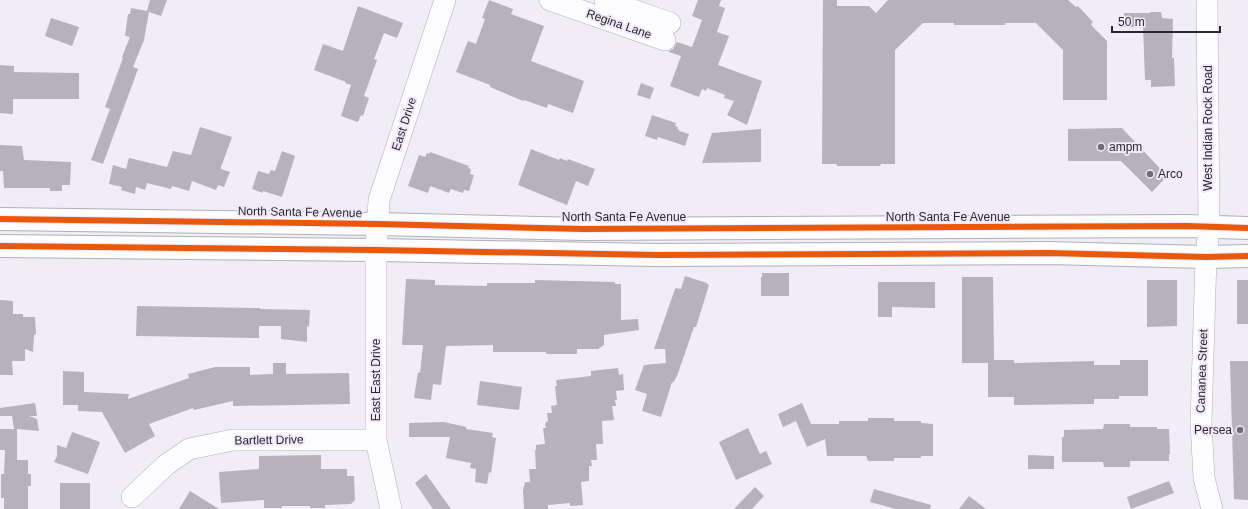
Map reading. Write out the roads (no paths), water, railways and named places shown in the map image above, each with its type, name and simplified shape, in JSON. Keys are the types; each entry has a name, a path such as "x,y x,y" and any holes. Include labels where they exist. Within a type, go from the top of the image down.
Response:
{"main road":[{"name":"North Santa Fe Avenue","path":"0,219 378,224 583,229 1179,226 1248,228"},
{"path":"0,246 657,255 1048,253 1248,256"}],"street":[{"name":"East Drive","path":"376,250 379,200 445,0"},
{"name":"Regina Lane","path":"550,0 667,31 605,0"},
{"name":"West Indian Rock Road","path":"1206,256 1209,228 1207,0"},
{"name":"East East Drive","path":"376,250 376,440 391,509"},
{"name":"Cananea Street","path":"1206,256 1201,422 1204,478 1212,509"},
{"name":"Bartlett Drive","path":"132,497 166,464 189,449 233,440 376,440"}],"place":[{"name":"ampm","path":"1101,147"},
{"name":"Arco","path":"1150,174"},
{"name":"Persea","path":"1240,430"}]}
